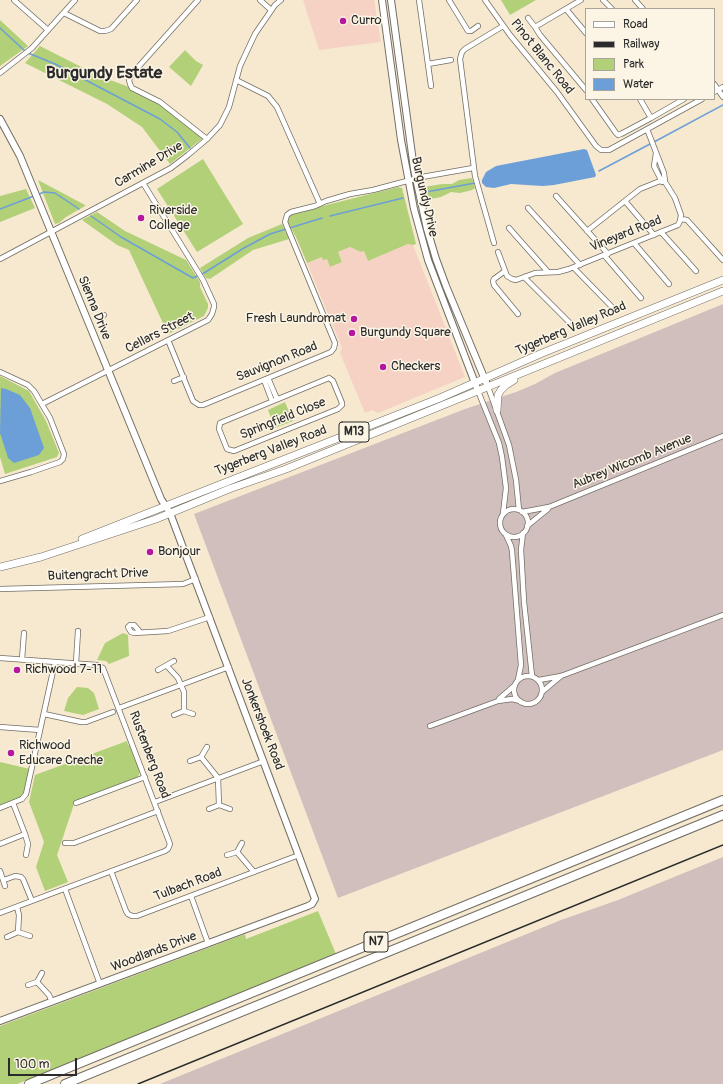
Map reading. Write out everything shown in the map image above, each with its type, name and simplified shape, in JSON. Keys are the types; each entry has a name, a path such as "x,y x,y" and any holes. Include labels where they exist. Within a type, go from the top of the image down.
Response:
{"highway":[{"name":"N7","path":"29,1084 723,800"},
{"name":"N7","path":"65,1084 723,815"}],"main road":[{"name":"Tygerberg Valley Road","path":"50,554 165,506 485,379 540,354 723,280"},
{"name":"Tygerberg Valley Road","path":"0,567 50,554 135,527 229,489 286,469 723,291"},
{"path":"497,410 498,395 506,385 544,364"}],"street":[{"path":"14,0 48,30"},
{"path":"0,73 32,48 75,0"},
{"path":"64,13 100,31 105,31 111,29 137,0"},
{"path":"198,0 132,74 129,80 132,88 160,102 207,139"},
{"path":"260,0 271,10"},
{"name":"Carmine Drive","path":"0,258 143,183 176,164 207,139 220,125 224,117 232,98 236,80 246,52 257,29 271,10 281,0"},
{"name":"Burgundy Drive","path":"382,0 408,181 428,260 478,391"},
{"name":"Burgundy Drive","path":"391,0 416,179 425,223 446,286 488,387"},
{"path":"419,0 431,86"},
{"path":"448,0 468,31 471,31 478,26"},
{"name":"Pinot Blanc Road","path":"485,0 503,26 557,92 598,148 609,150 700,100"},
{"path":"535,27 582,0"},
{"path":"604,0 611,8"},
{"path":"635,0 642,8"},
{"path":"566,9 585,32"},
{"path":"528,18 540,35 585,89"},
{"path":"494,243 473,168 460,56 465,49 503,26"},
{"path":"428,64 451,60"},
{"path":"392,71 400,69"},
{"path":"236,80 268,96 277,107 320,204"},
{"path":"723,87 716,91 723,97"},
{"path":"593,100 618,135 682,100"},
{"path":"641,100 651,118"},
{"name":"Sienna Drive","path":"0,119 15,145 34,189 165,506 170,513"},
{"name":"Vineyard Road","path":"505,271 507,276 516,280 531,274 565,271 676,226 681,219 681,215 675,198 663,180 664,173 646,129"},
{"name":"Sauvignon Road","path":"168,340 193,401 196,404 201,405 329,353 333,350 335,342 285,222 289,212 350,194 473,168"},
{"path":"587,231 640,189 663,180"},
{"name":"Cellars Street","path":"42,404 204,322 210,317 214,304 204,280 143,183"},
{"path":"556,196 587,231 641,298"},
{"path":"625,201 654,235"},
{"path":"528,208 580,265"},
{"path":"681,219 687,220 723,260"},
{"path":"509,228 548,272"},
{"path":"661,232 696,271"},
{"path":"634,243 669,284"},
{"path":"498,252 505,271 494,279 494,285 518,314"},
{"path":"574,268 612,307"},
{"path":"524,277 569,322"},
{"path":"0,372 31,388 50,418 64,452 63,459 60,462 0,481"},
{"path":"174,381 184,377"},
{"name":"Springfield Close","path":"330,378 333,381 342,405 338,409 234,451 228,449 218,428 220,423 274,400 330,378"},
{"name":"Springfield Close","path":"266,379 274,400"},
{"path":"488,387 509,445 514,463 521,511 526,517 528,526 523,533 515,537 506,535"},
{"path":"478,391 499,443 502,457 506,498 503,514 499,523 502,532 506,535 512,551 521,665 518,680 515,686 498,700"},
{"name":"Aubrey Wicomb Avenue","path":"521,511 549,507 723,436"},
{"name":"Aubrey Wicomb Avenue","path":"528,526 549,507"},
{"path":"503,514 511,509 521,511"},
{"name":"Jonkershoek Road","path":"170,513 315,896 314,901"},
{"path":"523,533 521,550 524,602 532,676"},
{"name":"Buitengracht Drive","path":"0,589 183,584 196,579"},
{"path":"539,680 561,676 723,615"},
{"path":"140,632 168,631 210,617"},
{"path":"0,658 76,663 78,631"},
{"path":"22,660 24,633"},
{"path":"158,670 174,661"},
{"path":"0,808 22,799 26,794 55,662"},
{"name":"Rustenberg Road","path":"76,663 97,665 102,667 106,672 169,842 169,847 165,851 111,871"},
{"path":"167,666 178,678 181,684 184,692 184,711"},
{"path":"119,708 229,667"},
{"path":"518,680 524,676 532,676 539,680 542,692"},
{"path":"430,726 498,700 512,699 528,704 532,703 539,699 542,692 561,676"},
{"path":"515,686 515,695 520,701"},
{"path":"174,715 184,711 193,714"},
{"path":"44,714 86,722 113,712"},
{"path":"0,727 40,730"},
{"path":"190,761 201,757 207,747"},
{"path":"201,757 218,778 219,805"},
{"path":"155,802 264,761"},
{"path":"76,803 145,777"},
{"path":"13,803 28,844 26,855"},
{"path":"209,809 219,805 230,809"},
{"path":"65,843 74,843 158,812"},
{"path":"0,844 25,834"},
{"path":"228,855 237,852 242,843"},
{"path":"237,852 254,872"},
{"name":"Tulbach Road","path":"111,871 126,911 132,916 137,916 300,856"},
{"path":"0,871 5,886"},
{"path":"0,913 111,871"},
{"path":"4,880 15,876 21,877 32,901"},
{"path":"65,888 100,984"},
{"path":"191,896 208,943"},
{"name":"Woodlands Drive","path":"0,1021 308,906 314,901"},
{"path":"17,907 19,915 18,932"},
{"path":"8,937 18,932 30,936"},
{"path":"28,985 37,982 42,973"},
{"path":"37,982 49,994 52,1002"}],"shaded area":[{"name":"Curro","path":"303,0 374,0 381,42 319,50"},
{"path":"408,244 413,245 465,377 378,413 372,410 365,413 340,353 342,348 307,263 322,257 327,259 330,267 342,262 338,252 350,247 361,252 364,251 368,261"},
{"path":"723,304 723,750 338,898 194,514 465,409 516,392 555,373"},
{"path":"723,857 723,1084 160,1084 561,920 618,900"}],"green space":[{"path":"501,0 536,0 510,15"},
{"path":"0,20 28,46 0,66"},
{"path":"40,46 99,76 132,88 153,98 204,137 170,164 142,127 107,104 25,63"},
{"path":"185,50 196,61 203,65 191,86 169,67"},
{"path":"203,159 243,224 197,252 157,189"},
{"path":"472,178 475,188 472,190 460,193 451,192 441,197 431,199 426,197 424,187 452,184 459,180"},
{"path":"38,180 85,206 59,223 55,224"},
{"path":"398,187 402,188 416,244 408,244 368,261 364,251 361,252 350,247 338,252 342,262 330,267 327,259 323,260 322,257 307,263 296,237 287,221 291,214"},
{"path":"26,189 35,208 0,222 0,196"},
{"path":"97,212 125,231 186,260 200,282 200,287 208,304 208,308 204,316 168,334 129,250 117,245 82,220"},
{"path":"282,224 289,239 253,250 210,279 206,278 200,268 248,238"},
{"path":"0,376 29,391 46,421 59,453 57,457 5,474 0,457"},
{"path":"285,402 293,421 275,428 268,410"},
{"path":"123,633 128,635 129,656 109,664 106,661 97,660 105,643"},
{"path":"77,687 88,688 94,693 99,709 83,715 64,711 68,698"},
{"path":"127,741 128,745 130,745 140,772 138,777 75,801 57,855 68,882 45,891 36,867 44,842 29,802 35,775"},
{"path":"0,762 30,769 23,796 0,806"},
{"path":"318,911 336,954 17,1084 0,1084 0,1026 245,934 246,939"}],"water":[{"path":"584,149 587,150 596,175 595,177 543,186 511,184 494,188 486,187 482,183 486,172 496,166"},
{"path":"1,388 20,395 30,408 44,448 39,455 14,463 8,458 0,433"}],"waterway":[{"path":"0,28 25,51"},
{"path":"28,53 55,64 160,119 177,132 190,148"},
{"path":"654,142 723,105"},
{"path":"599,171 650,144"},
{"path":"426,192 475,183"},
{"path":"37,195 44,192 55,193 79,209"},
{"path":"0,209 34,196"},
{"path":"330,216 403,198"},
{"path":"91,216 121,237 193,278 270,234 322,218"}],"railway":[{"path":"138,1084 723,845"}],"place":[{"name":"Curro","path":"343,21"},
{"name":"Riverside College","path":"141,218"},
{"name":"Fresh Laundromat","path":"354,319"},
{"name":"Burgundy Square","path":"352,333"},
{"name":"Checkers","path":"383,367"},
{"name":"Bonjour","path":"150,552"},
{"name":"Richwood 7-11","path":"17,670"},
{"name":"Richwood Educare Creche","path":"11,753"}],"district":[{"name":"Burgundy Estate","path":"104,74"}]}
